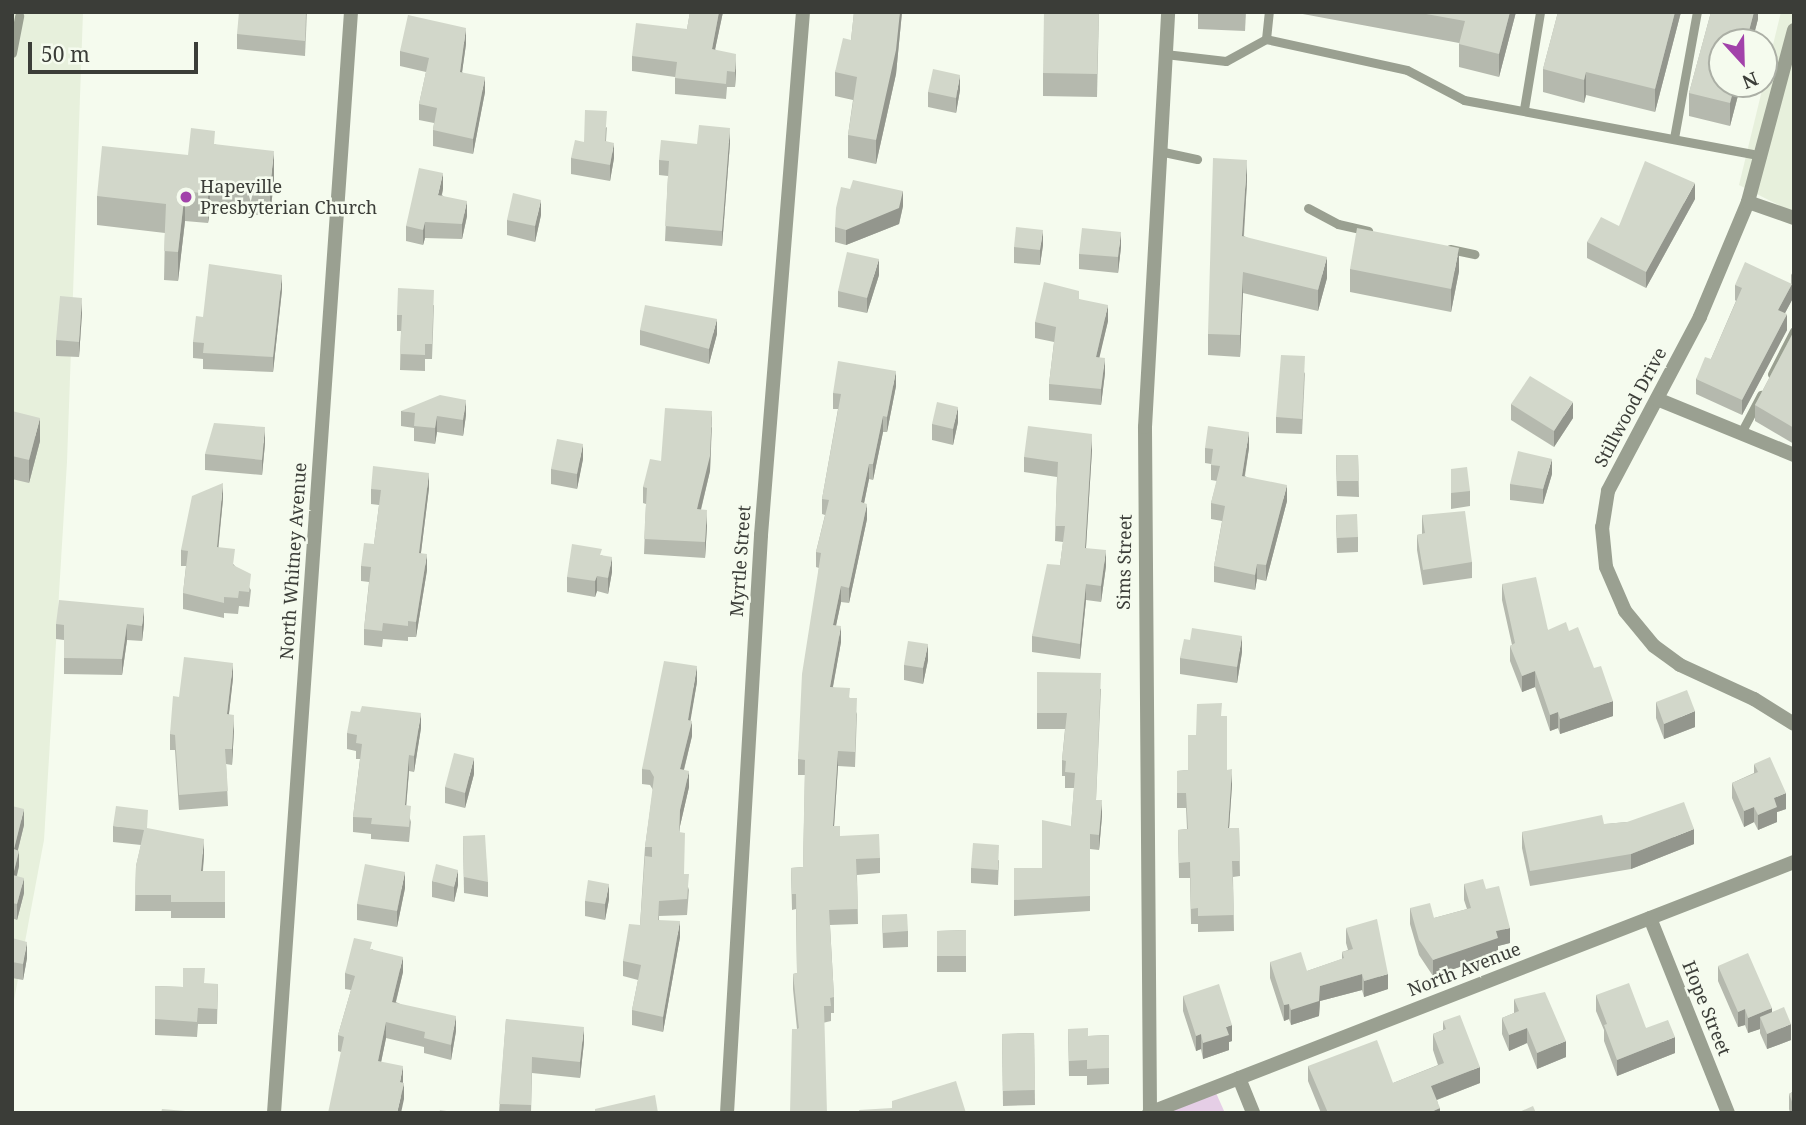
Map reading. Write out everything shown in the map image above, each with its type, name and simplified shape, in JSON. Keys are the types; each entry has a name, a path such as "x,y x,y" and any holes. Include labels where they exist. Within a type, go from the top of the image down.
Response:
{"street":[{"name":"North Whitney Avenue","path":"274,1113 351,12"},
{"name":"Myrtle Street","path":"727,1113 760,547 803,12"},
{"name":"Sims Street","path":"1149,1113 1143,613 1145,427 1158,151 1168,12"},
{"name":"Stillwood Drive","path":"1794,30 1748,202 1700,317 1608,491 1602,527 1611,578 1625,611 1654,646 1680,665 1754,699 1794,724"},
{"path":"1748,202 1794,218"},
{"path":"1657,399 1742,431 1794,455"},
{"name":"North Avenue","path":"1149,1113 1794,862"},
{"name":"Hope Street","path":"1650,918 1728,1113"},
{"path":"1239,1078 1253,1113"}],"lane":[{"path":"1266,39 1269,12"},
{"path":"1524,109 1540,12"},
{"path":"1674,138 1697,12"},
{"path":"12,53 19,16"},
{"path":"1165,54 1226,61 1266,39 1407,70 1464,100 1524,109 1762,156"},
{"path":"1158,151 1197,159"},
{"path":"1308,208 1338,224 1379,233"},
{"path":"1434,245 1474,254"},
{"path":"1742,431 1794,331"}],"shaded area":[{"path":"12,12 83,12 67,462 44,840 12,1011"},
{"path":"1781,12 1794,12 1794,213 1739,185 1760,98 1778,98 1777,28"},
{"path":"1216,1093 1225,1113 1166,1113"}],"building":[{"path":"239,12 306,12 305,41 237,34"},
{"path":"690,12 719,12 712,49 736,54 735,72 727,71 726,84 675,78 677,62 632,56 636,23 687,29"},
{"path":"854,12 900,12 896,50 876,140 848,135 857,77 835,72 843,38 851,40"},
{"path":"1044,12 1099,12 1097,74 1043,73"},
{"path":"1415,12 1510,12 1499,54 1459,44 1465,21"},
{"path":"1558,12 1675,12 1655,89 1586,72 1584,80 1543,69"},
{"path":"1711,12 1754,12 1750,28 1708,28 1708,98 1689,93"},
{"path":"408,15 466,28 460,72 485,77 473,139 433,130 437,108 419,104 429,58 400,51"},
{"path":"933,69 960,75 956,98 928,92"},
{"path":"1710,98 1731,98 1730,103"},
{"path":"585,110 607,111 605,141 614,143 610,165 571,158 575,140 584,142"},
{"path":"699,125 730,128 722,231 665,226 669,161 659,160 661,140 697,144"},
{"path":"191,128 215,131 214,144 274,151 270,187 210,180 208,194 185,191 178,252 164,251 166,204 97,196 102,146 188,155"},
{"path":"1213,158 1247,160 1242,236 1327,257 1318,290 1243,272 1240,335 1208,334"},
{"path":"1645,161 1695,183 1646,272 1587,242 1601,217 1619,226"},
{"path":"419,168 443,173 438,195 467,201 462,224 425,222 423,230 406,226"},
{"path":"853,180 903,191 899,208 846,230 835,227 841,187 850,189"},
{"path":"513,193 541,200 535,226 507,220"},
{"path":"1016,227 1043,230 1040,250 1014,247"},
{"path":"1082,228 1121,232 1118,257 1079,254"},
{"path":"1357,228 1459,248 1451,289 1350,269"},
{"path":"847,252 879,259 867,298 838,291"},
{"path":"1745,262 1792,284 1778,310 1787,314 1742,400 1696,379 1705,357 1711,359 1742,288 1735,285"},
{"path":"209,264 282,275 273,357 203,353 204,343 193,342 196,316 203,317"},
{"path":"1044,282 1079,291 1079,299 1108,305 1096,357 1105,358 1101,389 1049,384 1056,327 1035,322"},
{"path":"398,288 434,290 432,344 425,344 425,355 400,354 402,315 397,315"},
{"path":"60,296 82,298 79,342 56,340"},
{"path":"645,305 717,319 709,349 640,330"},
{"path":"1794,331 1794,428 1755,405"},
{"path":"1281,355 1305,356 1302,419 1276,417"},
{"path":"838,361 896,371 887,417 883,416 873,464 869,464 861,502 867,504 849,588 841,586 833,625 841,626 830,687 850,688 849,698 857,698 855,752 838,751 833,826 840,826 840,836 879,834 880,858 856,859 858,909 829,910 834,997 830,998 831,1006 824,1006 827,1113 790,1113 792,1029 799,1029 793,974 797,973 796,894 792,894 791,868 803,867 805,760 798,759 802,674 821,553 816,552 829,500 822,499 841,394 833,393"},
{"path":"1530,376 1573,402 1554,431 1511,404"},
{"path":"440,395 466,400 463,420 437,416 435,428 414,426 415,413 401,411"},
{"path":"937,402 958,407 953,429 932,424"},
{"path":"665,408 712,411 710,456 697,509 707,510 705,542 644,539 647,488 643,487 650,459 661,461"},
{"path":"12,411 40,418 29,460 12,456"},
{"path":"214,423 265,427 262,460 205,454"},
{"path":"1028,426 1092,434 1085,548 1106,550 1101,586 1086,584 1080,644 1032,636 1047,564 1060,565 1065,526 1055,526 1058,462 1024,457"},
{"path":"1208,426 1249,432 1242,476 1287,485 1266,565 1257,564 1255,575 1214,566 1225,506 1211,503 1220,466 1211,465 1213,449 1205,448"},
{"path":"557,439 583,444 577,474 551,469"},
{"path":"1518,451 1552,459 1543,489 1510,484"},
{"path":"1336,455 1358,455 1359,481 1337,481"},
{"path":"373,466 429,473 419,553 427,554 416,622 408,621 408,626 383,623 382,631 364,629 371,567 361,566 364,543 374,544 381,490 371,489"},
{"path":"1467,467 1470,491 1451,493 1451,469"},
{"path":"223,483 217,547 235,549 233,565 251,574 249,592 239,591 238,598 224,597 224,603 183,593 188,551 181,550 192,496"},
{"path":"1465,511 1472,562 1423,570 1417,535 1425,533 1422,515"},
{"path":"1357,514 1358,537 1337,538 1336,515"},
{"path":"572,544 602,549 600,555 612,557 608,578 597,576 595,581 567,577"},
{"path":"1536,577 1548,630 1566,622 1569,631 1578,627 1594,668 1601,666 1613,701 1560,719 1558,712 1550,715 1535,671 1522,676 1510,646 1515,643 1502,584"},
{"path":"59,600 144,608 142,626 127,624 122,659 64,658 64,625 56,624"},
{"path":"1192,628 1242,636 1237,667 1180,658 1184,639 1190,640"},
{"path":"908,641 928,644 923,668 904,665"},
{"path":"184,657 233,663 227,714 234,715 232,749 225,749 228,791 179,795 175,735 170,734 173,696 179,697"},
{"path":"664,661 697,666 688,720 692,721 680,769 689,771 680,810 679,832 685,833 684,874 689,874 687,899 659,901 658,920 680,921 663,1017 632,1010 641,965 623,961 629,924 640,925 645,856 652,857 652,847 645,847 654,777 650,770 642,769"},
{"path":"1037,672 1101,673 1096,800 1102,800 1099,835 1090,834 1090,896 1014,900 1014,868 1042,868 1042,820 1071,826 1075,773 1065,772 1066,761 1062,760 1067,713 1037,713"},
{"path":"1687,690 1695,711 1664,724 1656,702"},
{"path":"1222,703 1221,716 1227,716 1227,770 1232,769 1228,828 1239,828 1240,861 1232,861 1234,915 1198,916 1198,908 1191,909 1190,862 1179,863 1178,830 1188,829 1186,793 1177,793 1177,771 1188,770 1188,735 1196,735 1197,704"},
{"path":"362,706 421,713 414,756 409,755 405,805 411,806 409,827 371,824 372,818 353,817 362,744 356,743 357,735 347,733 351,711 360,712"},
{"path":"454,753 474,758 465,793 445,787"},
{"path":"1770,757 1786,793 1774,798 1777,807 1758,815 1754,807 1744,811 1732,783 1758,772 1754,764"},
{"path":"1684,802 1694,829 1631,854 1530,871 1522,832 1602,815 1604,824 1627,822"},
{"path":"12,806 24,809 14,849 19,851 13,875 24,878 17,904 12,903"},
{"path":"116,806 148,810 147,828 204,839 201,871 225,871 225,902 171,902 171,895 135,895 136,866 144,830 113,826"},
{"path":"485,835 488,882 464,877 463,836"},
{"path":"973,843 999,845 998,870 971,868"},
{"path":"365,864 405,872 397,911 357,904"},
{"path":"436,864 458,870 454,887 432,881"},
{"path":"1483,879 1486,889 1499,886 1510,928 1496,931 1498,938 1433,960 1419,940 1410,908 1430,903 1434,918 1471,908 1464,884"},
{"path":"588,880 609,884 605,904 585,901"},
{"path":"907,914 908,931 883,933 882,915"},
{"path":"1377,919 1388,974 1364,981 1362,974 1320,986 1319,1001 1291,1010 1289,1004 1284,1005 1270,962 1301,952 1307,971 1344,958 1342,952 1353,949 1346,928"},
{"path":"966,930 966,956 937,956 937,931"},
{"path":"12,938 27,942 23,964 12,962"},
{"path":"354,938 372,942 370,949 403,957 392,1002 456,1016 451,1045 424,1038 425,1032 386,1022 378,1061 403,1066 400,1082 404,1083 397,1113 328,1113 344,1037 338,1035 355,976 345,973"},
{"path":"1748,953 1772,1008 1748,1018 1745,1009 1738,1012 1718,966"},
{"path":"183,968 205,968 204,983 218,984 217,1009 198,1008 197,1022 155,1019 155,986 183,987"},
{"path":"1629,983 1646,1028 1668,1020 1675,1037 1617,1060 1596,995"},
{"path":"1219,984 1232,1025 1226,1027 1229,1035 1203,1043 1201,1034 1196,1036 1183,996"},
{"path":"1545,992 1566,1041 1537,1053 1527,1028 1509,1035 1502,1018 1519,1011 1514,999"},
{"path":"1784,1007 1791,1024 1767,1034 1760,1017"},
{"path":"1460,1015 1480,1067 1431,1086 1440,1108 1429,1113 1328,1113 1308,1066 1377,1040 1393,1083 1444,1063 1433,1034 1446,1029 1443,1021"},
{"path":"506,1019 584,1027 580,1062 532,1057 531,1105 499,1104"},
{"path":"1088,1028 1088,1036 1109,1035 1109,1068 1087,1069 1087,1060 1069,1061 1068,1029"},
{"path":"1034,1033 1035,1090 1003,1091 1002,1034"},
{"path":"956,1081 966,1113 860,1113 859,1110 892,1108 892,1101"},
{"path":"1794,1091 1794,1107 1789,1094"},
{"path":"655,1095 658,1113 595,1113 595,1109"},
{"path":"1533,1106 1536,1113 1517,1113"},
{"path":"162,1109 209,1113 161,1113"},
{"path":"440,1110 460,1113 439,1113"}],"place":[{"name":"Hapeville Presbyterian Church","path":"186,197"}]}
